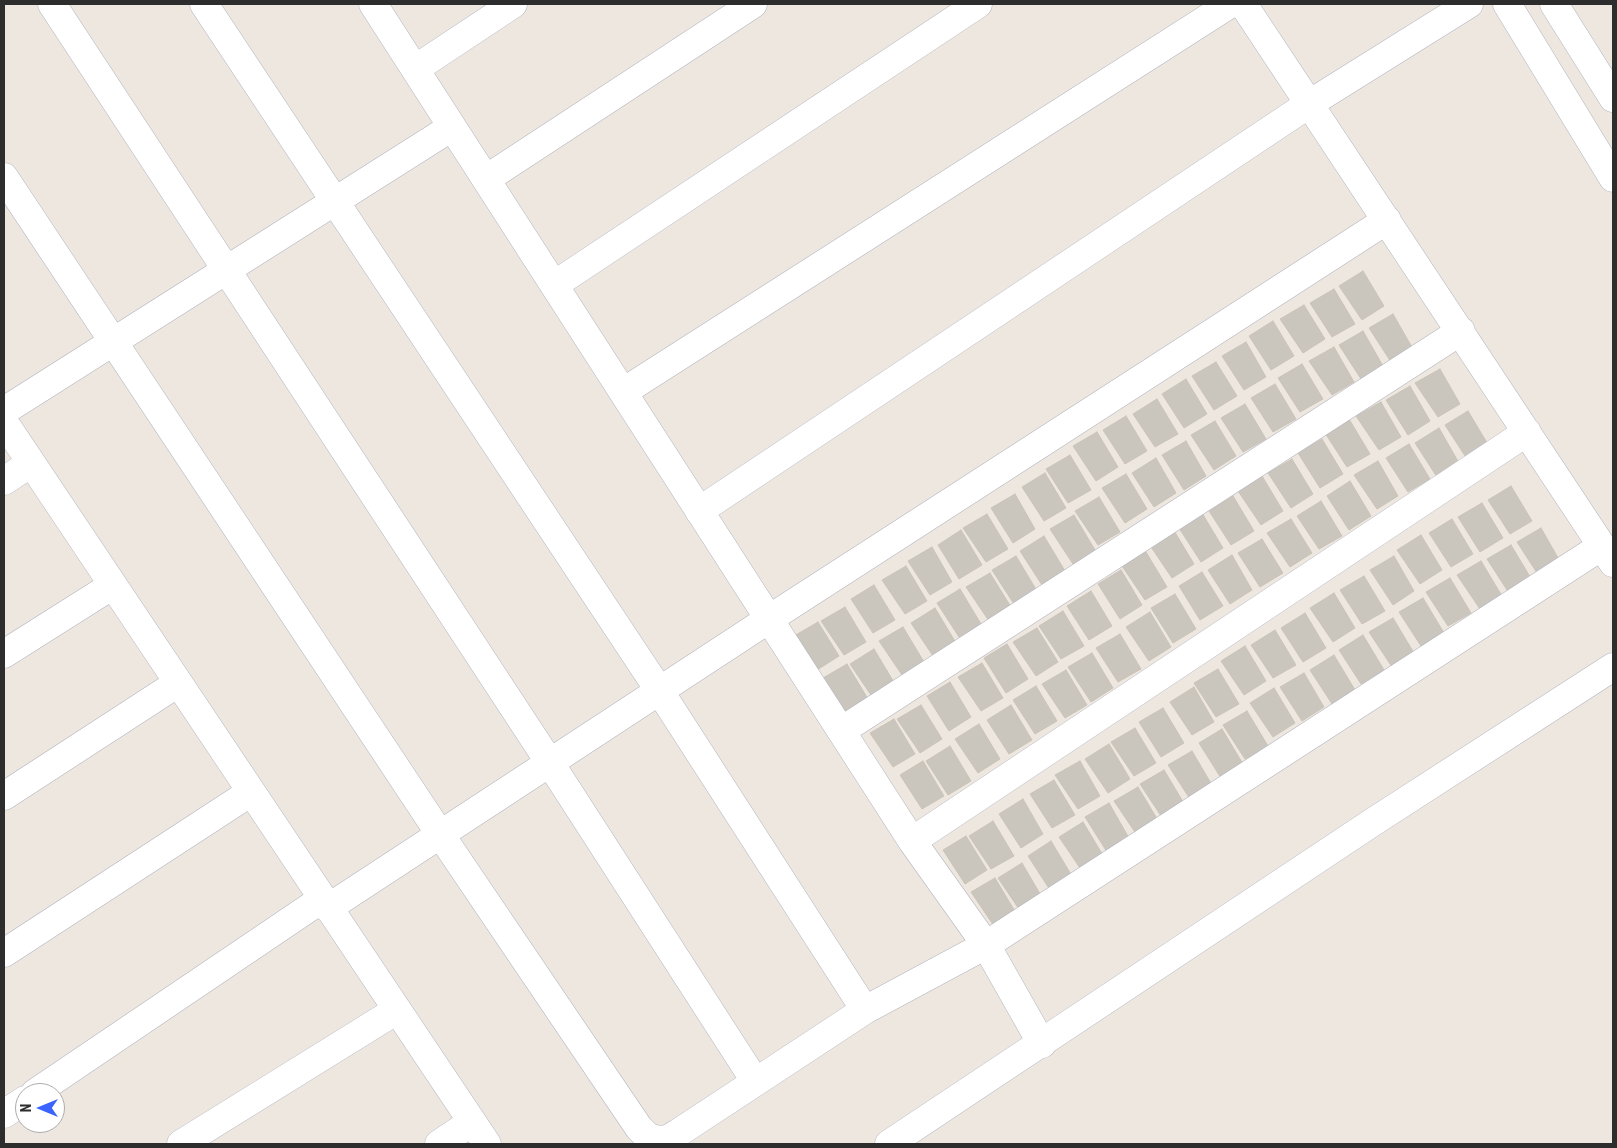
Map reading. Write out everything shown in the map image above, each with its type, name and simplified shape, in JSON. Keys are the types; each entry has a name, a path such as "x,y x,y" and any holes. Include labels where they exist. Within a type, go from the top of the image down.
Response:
{"street":[{"path":"52,4 550,763 755,1081"},
{"path":"204,4 660,690 865,1010"},
{"path":"373,4 912,841 986,945 1042,1044"},
{"path":"415,69 513,4"},
{"path":"486,179 753,4"},
{"path":"554,284 978,4"},
{"path":"623,392 1230,4"},
{"path":"4,177 440,834 639,1128 648,1136 658,1140 668,1139 865,1010 986,945 1607,555 1461,331 1243,4"},
{"path":"699,511 1309,104 1469,4"},
{"path":"1507,4 1613,178"},
{"path":"1554,4 1613,98"},
{"path":"4,411 452,127"},
{"path":"50,1083 325,903 440,834 550,763 769,619 1387,220"},
{"path":"841,731 1461,331"},
{"path":"4,422 480,1133 439,1144"},
{"path":"912,841 1527,432"},
{"path":"4,481 31,463"},
{"path":"4,654 113,585"},
{"path":"889,1144 1373,822 1613,667"},
{"path":"4,796 178,683"},
{"path":"4,952 251,792"},
{"path":"181,1144 398,1010"},
{"path":"4,1114 15,1107"}],"building":[{"path":"1363,271 1384,306 1362,320 1339,286"},
{"path":"1334,289 1355,324 1332,337 1310,303"},
{"path":"1304,305 1325,339 1303,353 1280,319"},
{"path":"1393,314 1413,349 1391,362 1369,328"},
{"path":"1273,321 1294,356 1271,370 1249,336"},
{"path":"1363,331 1383,366 1361,379 1339,345"},
{"path":"1246,342 1266,377 1244,390 1222,356"},
{"path":"1334,347 1354,382 1332,395 1309,361"},
{"path":"1216,362 1237,396 1214,410 1192,376"},
{"path":"1302,364 1323,399 1300,412 1278,378"},
{"path":"1440,369 1460,404 1438,417 1415,383"},
{"path":"1186,379 1207,414 1184,428 1162,394"},
{"path":"1275,384 1296,419 1273,432 1251,398"},
{"path":"1410,386 1430,421 1408,435 1386,400"},
{"path":"1157,399 1178,434 1155,447 1133,414"},
{"path":"1381,402 1401,437 1379,450 1356,416"},
{"path":"1245,404 1266,439 1243,452 1221,418"},
{"path":"1468,411 1489,446 1467,459 1445,425"},
{"path":"1126,416 1147,451 1125,464 1103,430"},
{"path":"1349,419 1370,454 1347,467 1325,433"},
{"path":"1215,421 1236,456 1214,470 1191,435"},
{"path":"1439,428 1459,463 1437,477 1415,443"},
{"path":"1097,432 1118,467 1096,481 1073,446"},
{"path":"1322,439 1343,474 1320,488 1298,453"},
{"path":"1186,441 1206,476 1184,490 1162,455"},
{"path":"1409,444 1430,479 1408,492 1386,458"},
{"path":"1070,455 1091,490 1068,503 1046,469"},
{"path":"1156,458 1176,493 1154,507 1132,473"},
{"path":"1292,459 1313,494 1291,508 1268,473"},
{"path":"1378,461 1398,496 1377,509 1354,475"},
{"path":"1045,473 1066,508 1044,521 1022,487"},
{"path":"1126,474 1147,509 1125,523 1102,488"},
{"path":"1262,476 1283,511 1261,525 1238,491"},
{"path":"1350,481 1371,516 1349,530 1327,496"},
{"path":"1511,486 1532,521 1510,534 1488,500"},
{"path":"1015,494 1035,529 1013,543 991,508"},
{"path":"1233,496 1254,531 1231,545 1209,511"},
{"path":"1099,497 1120,532 1098,545 1075,511"},
{"path":"1321,501 1342,536 1319,549 1297,516"},
{"path":"1482,503 1503,538 1480,552 1458,517"},
{"path":"1202,513 1223,548 1201,562 1179,528"},
{"path":"987,514 1008,549 986,562 963,528"},
{"path":"1074,515 1095,550 1073,564 1050,529"},
{"path":"1291,519 1312,553 1290,567 1267,533"},
{"path":"1452,519 1473,554 1451,567 1429,533"},
{"path":"1541,528 1561,563 1539,576 1517,542"},
{"path":"1173,529 1194,564 1172,578 1149,544"},
{"path":"961,530 982,565 959,579 938,545"},
{"path":"1421,535 1442,570 1420,584 1397,550"},
{"path":"1044,536 1065,571 1042,585 1020,551"},
{"path":"1262,539 1283,573 1260,587 1238,553"},
{"path":"1511,545 1532,580 1509,593 1487,559"},
{"path":"932,547 952,582 930,595 908,561"},
{"path":"1146,552 1167,587 1145,600 1122,566"},
{"path":"1232,555 1252,590 1230,604 1208,570"},
{"path":"1016,556 1037,591 1014,604 992,570"},
{"path":"1394,556 1414,591 1393,605 1370,570"},
{"path":"1481,561 1502,596 1480,609 1457,575"},
{"path":"906,566 927,601 905,614 882,580"},
{"path":"1121,570 1142,605 1120,619 1098,584"},
{"path":"1202,572 1223,606 1200,620 1179,586"},
{"path":"990,573 1011,607 989,621 966,587"},
{"path":"1364,576 1385,611 1362,624 1340,590"},
{"path":"1450,578 1471,613 1448,626 1426,592"},
{"path":"874,585 895,620 873,633 851,599"},
{"path":"960,589 981,624 959,637 937,603"},
{"path":"1091,591 1112,626 1089,640 1067,606"},
{"path":"1334,593 1355,628 1333,642 1310,608"},
{"path":"1175,594 1196,629 1173,643 1151,608"},
{"path":"1423,598 1444,633 1421,646 1399,612"},
{"path":"845,607 866,642 844,655 821,621"},
{"path":"935,608 956,643 933,656 911,623"},
{"path":"1063,611 1084,646 1061,659 1039,626"},
{"path":"1150,612 1171,647 1149,661 1126,627"},
{"path":"1305,613 1326,648 1303,662 1281,628"},
{"path":"1393,618 1414,653 1392,667 1369,632"},
{"path":"818,622 839,656 817,670 794,636"},
{"path":"903,627 924,662 902,675 879,641"},
{"path":"1037,628 1058,662 1036,676 1013,642"},
{"path":"1275,630 1296,665 1273,678 1251,645"},
{"path":"1120,634 1141,669 1118,682 1096,648"},
{"path":"1363,635 1384,670 1361,684 1339,650"},
{"path":"1007,644 1028,679 1006,693 984,658"},
{"path":"1245,646 1266,681 1244,695 1221,661"},
{"path":"874,649 895,684 873,698 850,664"},
{"path":"1092,653 1113,688 1091,702 1068,667"},
{"path":"1334,655 1355,690 1332,704 1310,670"},
{"path":"982,663 1003,698 981,711 958,677"},
{"path":"847,664 868,699 846,712 823,678"},
{"path":"1218,669 1239,704 1216,717 1194,683"},
{"path":"1066,670 1087,705 1065,718 1042,684"},
{"path":"1304,673 1324,707 1302,721 1280,687"},
{"path":"950,682 971,717 949,731 927,696"},
{"path":"1036,686 1057,721 1035,734 1013,700"},
{"path":"1194,687 1214,722 1192,735 1170,702"},
{"path":"1274,688 1295,723 1273,737 1250,703"},
{"path":"921,705 942,739 920,753 897,719"},
{"path":"1011,705 1032,740 1009,754 987,720"},
{"path":"1163,708 1184,743 1161,757 1139,722"},
{"path":"1247,711 1268,746 1245,759 1223,725"},
{"path":"894,719 915,754 893,767 870,733"},
{"path":"979,724 1000,759 978,773 955,739"},
{"path":"1135,728 1156,763 1134,776 1111,742"},
{"path":"1222,729 1243,764 1221,778 1199,743"},
{"path":"1109,744 1130,779 1108,793 1085,759"},
{"path":"950,746 971,781 948,795 926,761"},
{"path":"1192,751 1212,785 1190,799 1168,765"},
{"path":"923,761 944,796 922,809 900,775"},
{"path":"1080,761 1100,796 1078,809 1055,775"},
{"path":"1164,770 1185,805 1163,819 1140,784"},
{"path":"1054,780 1075,815 1052,828 1030,794"},
{"path":"1138,787 1159,822 1137,835 1114,801"},
{"path":"1023,799 1043,834 1021,848 999,814"},
{"path":"1109,803 1129,838 1107,852 1085,817"},
{"path":"993,821 1014,856 991,869 969,836"},
{"path":"1083,822 1104,857 1082,871 1059,837"},
{"path":"966,836 987,870 965,884 943,850"},
{"path":"1051,841 1072,876 1050,890 1028,856"},
{"path":"1022,863 1043,899 1021,912 998,878"},
{"path":"995,878 1016,913 994,926 971,892"}]}
